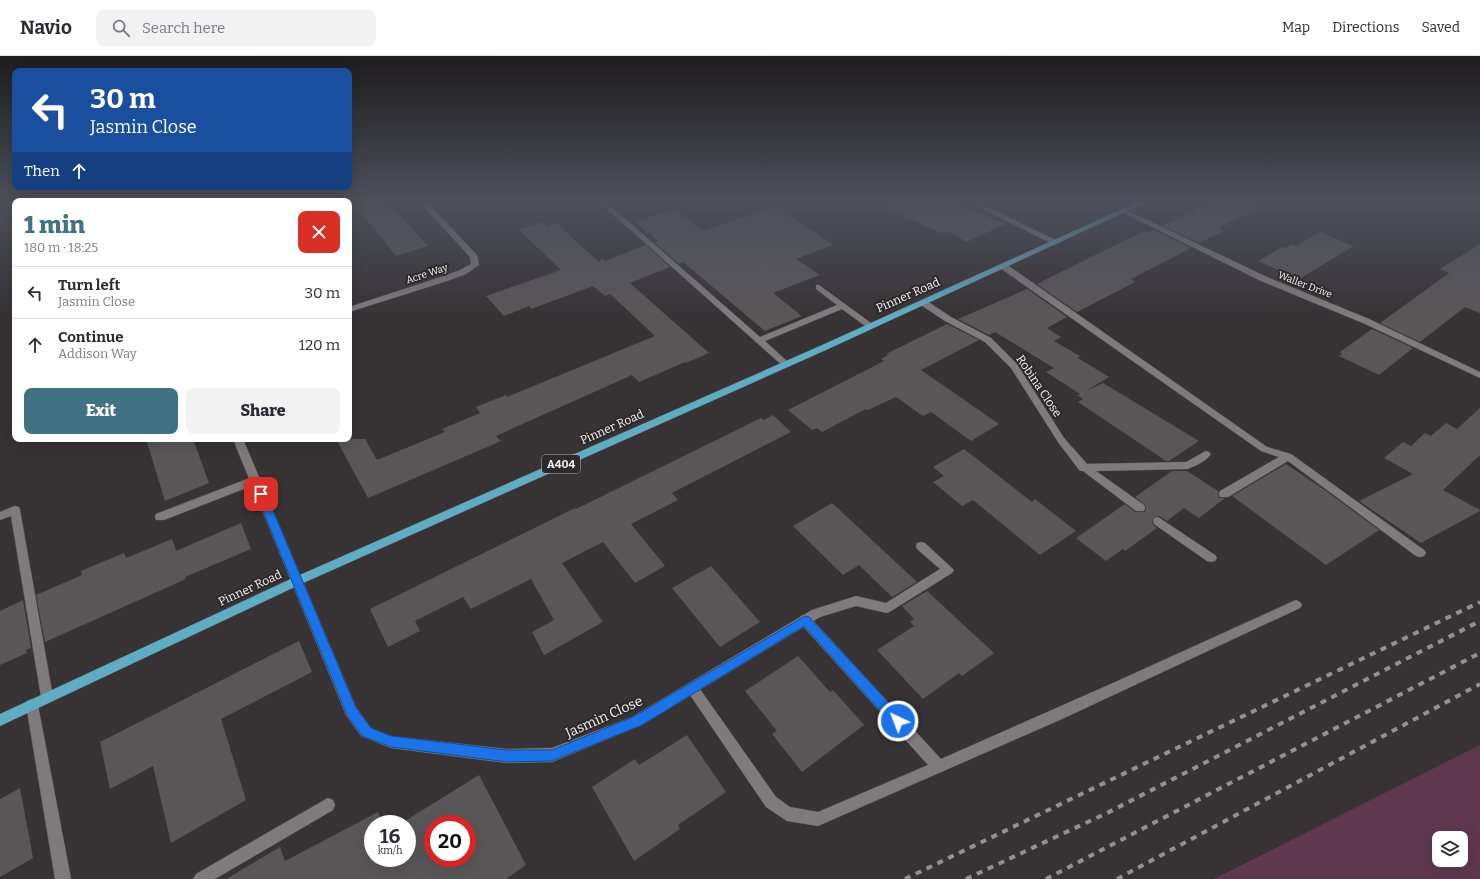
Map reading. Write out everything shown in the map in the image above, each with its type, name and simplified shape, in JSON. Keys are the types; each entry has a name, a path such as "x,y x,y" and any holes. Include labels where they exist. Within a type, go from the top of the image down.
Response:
{"main road":[{"name":"Pinner Road","path":"0,720 297,581 924,303 1064,238"}],"street":[{"name":"Acre Way","path":"352,309 450,277 475,265 474,258 456,238"},
{"path":"644,238 786,364"},
{"path":"1048,238 1056,242"},
{"name":"Waller Drive","path":"1180,238 1264,280 1358,318 1480,375"},
{"path":"1003,266 1264,449 1288,456 1420,553"},
{"path":"819,288 871,326"},
{"name":"Robina Close","path":"924,303 948,319 988,340 1014,366 1060,440 1084,468 1140,508"},
{"path":"759,340 843,306"},
{"name":"Jasmin Close","path":"239,442 351,711 366,732 391,742 507,756 552,756 637,721 816,614 856,601 887,608 948,570 921,546"},
{"path":"1084,468 1187,465 1196,462 1206,454"},
{"path":"1224,494 1288,456"},
{"path":"160,517 255,480"},
{"path":"0,516 15,510 47,698"},
{"path":"1158,521 1211,558"},
{"path":"692,689 771,802 787,814 818,819 1185,658 1296,605"},
{"path":"805,620 939,766"},
{"path":"32,705 63,879"},
{"path":"201,879 328,805"}],"shaded area":[{"path":"1480,745 1480,879 1214,879"}],"building":[{"path":"382,238 421,238 428,246 396,256"},
{"path":"528,238 573,238 599,262 602,258 605,261 646,245 670,267 630,283 709,353 639,382 632,375 496,436 501,441 368,498 338,442 352,442 352,439 365,439 377,460 445,432 442,429 480,413 476,407 506,395 507,397 655,336 610,294 605,296 593,286 531,309 529,306 504,316 486,296 561,270"},
{"path":"655,238 823,238 833,245 796,259 820,275 773,293 802,316 765,331 683,262 679,264 654,242 658,241"},
{"path":"960,238 975,238 967,242"},
{"path":"1129,238 1171,238 1191,248 1131,279 1135,282 1077,312 1037,284"},
{"path":"1189,238 1209,238 1199,243"},
{"path":"1309,238 1336,238 1354,246 1299,279 1258,261 1282,247 1285,248 1292,245 1296,246"},
{"path":"1480,244 1480,313 1465,307 1420,342 1380,323 1449,273 1440,269"},
{"path":"1027,289 1067,317 1047,328 1061,337 1054,341 1080,356 1078,358 1109,377 1086,391 1103,383 1199,441 1169,461 1166,461 1078,402 1083,399 1077,395 1080,394 1046,372 1054,368 995,332 989,335 958,319"},
{"path":"947,324 979,340 921,370 999,424 971,441 931,412 923,416 896,397 868,410 866,409 822,432 817,428 812,430 788,410 884,361 881,359 888,355 886,354"},
{"path":"1372,329 1413,348 1379,375 1339,356 1342,354 1340,352"},
{"path":"1480,408 1480,455 1443,490 1480,511 1421,543 1359,501 1413,474 1384,458 1403,442 1411,446 1425,433 1431,436 1446,423 1457,429"},
{"path":"773,415 791,432 672,493 678,500 631,524 665,566 635,583 603,542 562,563 603,622 544,655 532,632 554,620 531,579 471,609 463,597 415,621 420,631 388,647 370,609 761,418 764,420"},
{"path":"147,442 194,442 209,483 165,501"},
{"path":"964,449 1032,502 1035,499 1076,531 1040,555 973,500 962,506 933,482 944,476 933,467"},
{"path":"1286,464 1379,530 1326,565 1232,496"},
{"path":"1172,471 1187,471 1218,491 1219,498 1225,498 1199,518 1184,508 1167,521 1159,516 1154,517 1152,521 1153,525 1157,528 1125,551 1123,549 1106,561 1076,538 1125,504 1135,512 1145,512 1145,505 1135,497"},
{"path":"832,503 917,582 892,597 859,565 843,575 793,526"},
{"path":"241,523 251,549 185,577 186,579 45,642 36,595 82,575 81,571 124,553 126,558 172,539 176,551"},
{"path":"711,566 760,622 720,647 672,588"},
{"path":"927,591 994,653 962,676 959,673 923,699 877,650 914,626 910,622 914,619 902,606"},
{"path":"23,600 31,648 26,650 27,653 0,665 0,611"},
{"path":"299,641 312,672 221,719 246,800 171,843 153,766 110,789 100,742"},
{"path":"798,656 830,692 833,690 864,725 802,772 772,734 777,731 745,691"},
{"path":"687,735 726,792 678,825 680,829 634,861 592,787 635,759 639,765"},
{"path":"479,775 526,865 506,879 226,879 280,847 285,861 364,819 364,867 416,867 416,815 415,815"},
{"path":"20,788 33,858 0,877 0,799"},
{"path":"378,812 379,815 372,815"}],"railway":[{"path":"905,879 1480,602"},
{"path":"966,879 1107,813 1480,621"},
{"path":"1046,879 1480,653"},
{"path":"1117,879 1480,684"}],"route":[{"path":"261,494 351,711 366,732 391,742 507,756 552,756 637,721 805,620 898,721"}]}
